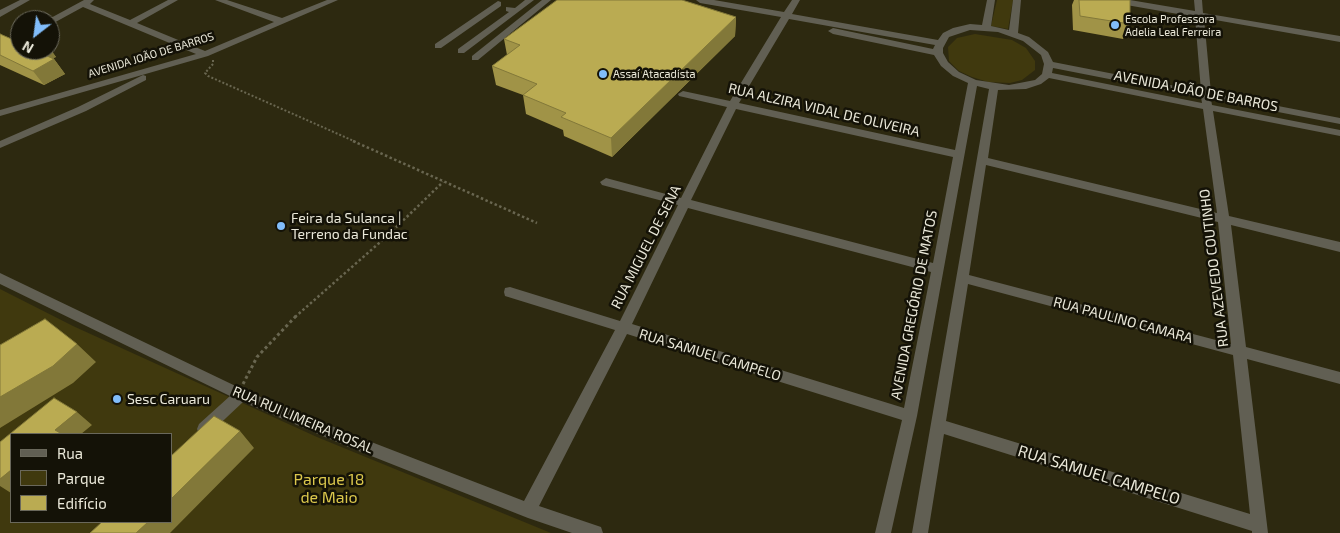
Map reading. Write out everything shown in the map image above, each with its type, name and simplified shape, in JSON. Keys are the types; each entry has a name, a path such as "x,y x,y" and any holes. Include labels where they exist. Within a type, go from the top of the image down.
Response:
{"street":[{"path":"0,14 26,0"},
{"path":"131,22 174,0"},
{"path":"219,0 280,21"},
{"path":"461,51 530,0"},
{"path":"475,58 547,0"},
{"path":"700,0 938,53"},
{"name":"RUA MIGUEL DE SENA","path":"528,510 623,328 733,104 796,0"},
{"path":"986,27 991,0"},
{"path":"1013,34 1017,0"},
{"path":"1115,0 1340,40"},
{"name":"RUA AZEVEDO COUTINHO","path":"1198,0 1207,102 1224,220 1259,529"},
{"name":"AVENIDA JOÃO DE BARROS","path":"0,113 205,54 329,1"},
{"path":"60,17 87,2 205,54"},
{"path":"438,46 500,2 516,11"},
{"path":"0,3 10,8"},
{"path":"786,18 940,42"},
{"path":"986,27 1013,34 1037,46 1045,54 1049,64 1046,75 1038,82 1026,86 994,87 973,82 956,74 944,64 938,53 940,42 946,35 956,30 986,27"},
{"name":"AVENIDA JOÃO DE BARROS","path":"1049,64 1340,133"},
{"path":"0,145 82,109 165,66"},
{"name":"AVENIDA JOÃO DE BARROS","path":"1046,75 1207,102 1340,121"},
{"name":"AVENIDA GREGÓRIO DE MATOS","path":"883,533 910,416 973,82"},
{"path":"920,533 964,278 994,87"},
{"name":"RUA ALZIRA VIDAL DE OLIVEIRA","path":"683,94 959,155"},
{"path":"983,161 1224,220 1340,246"},
{"path":"606,182 938,269"},
{"name":"RUA RUI LIMEIRA ROSAL","path":"0,278 241,395 356,443 589,532"},
{"name":"RUA PAULINO CAMARA","path":"964,278 1340,378"},
{"name":"RUA SAMUEL CAMPELO","path":"510,292 910,416"},
{"path":"192,441 241,395"},
{"name":"RUA SAMUEL CAMPELO","path":"939,426 1259,529"}],"path":[{"path":"205,54 213,60 213,64 205,73 208,76 537,223"},
{"path":"241,395 242,386 257,357 287,324 386,237 444,182"}],"green space":[{"path":"997,0 1013,0 1008,29 991,26"},
{"path":"975,34 1012,40 1026,48 1035,61 1035,70 1022,80 1010,83 988,82 959,71 949,61 948,47 957,38"},
{"name":"Sesc Caruaru","path":"0,289 73,326 317,437 551,533 0,533"}],"building":[{"name":"Assaí Atacadista","path":"557,0 682,0 736,17 611,138 561,117 566,113 523,95 537,84 492,66 520,45 504,39"},
{"path":"1079,0 1130,0 1130,24 1080,16"},
{"path":"0,34 10,38 10,60 0,55"},
{"path":"10,60 52,60 33,71"},
{"path":"45,319 77,344 53,366 0,397 0,345"},
{"path":"54,398 77,412 55,430 60,433 11,433"},
{"path":"214,416 240,431 172,498 172,455"},
{"path":"10,434 10,471 0,479 0,442"},
{"path":"101,523 147,523 136,533 90,533"}],"place":[{"name":"Escola Professora Adelia Leal Ferreira","path":"1115,25"},
{"name":"Assaí Atacadista","path":"603,74"},
{"name":"Feira da Sulanca | Terreno da Fundac","path":"281,226"},
{"name":"Sesc Caruaru","path":"117,399"}],"park label":[{"name":"Parque 18 de Maio","path":"329,489"}]}
